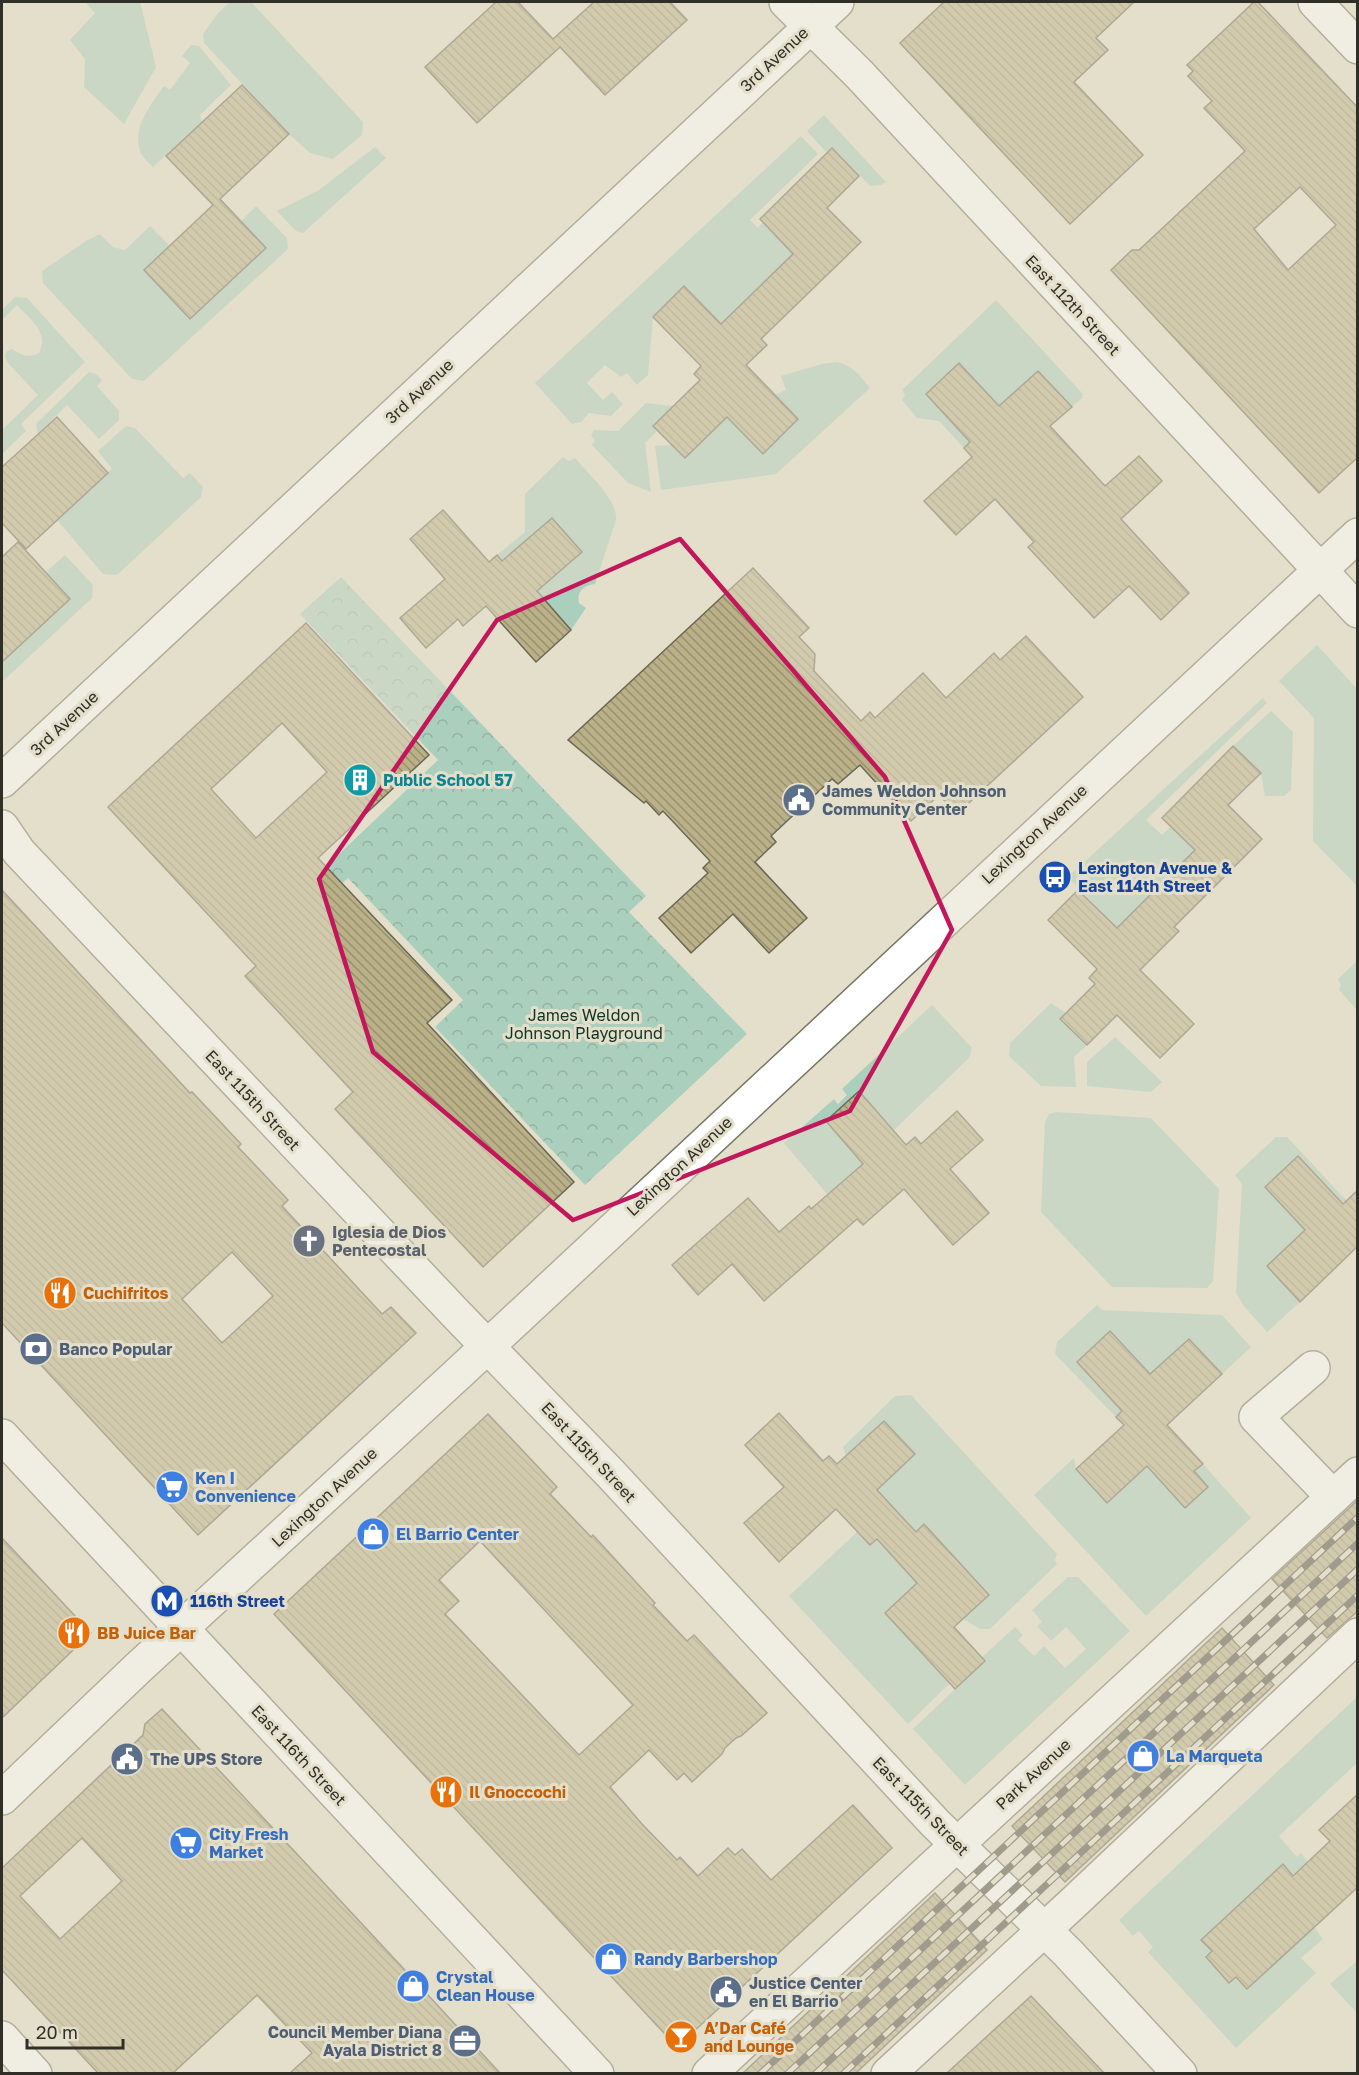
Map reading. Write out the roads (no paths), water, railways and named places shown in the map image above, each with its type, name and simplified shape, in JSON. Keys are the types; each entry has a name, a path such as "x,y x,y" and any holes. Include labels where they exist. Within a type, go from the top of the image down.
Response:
{"main road":[{"name":"East 112th Street","path":"786,2 859,74 1358,611"},
{"name":"3rd Avenue","path":"2,781 837,2"},
{"path":"1315,2 1358,47"},
{"name":"Lexington Avenue","path":"2,1798 1358,535"},
{"name":"East 115th Street","path":"2,827 19,852 609,1472 956,1844 1044,1930 1180,2073"},
{"path":"1313,1368 1256,1417 1333,1497"},
{"name":"East 116th Street","path":"2,1436 597,2073"},
{"name":"Park Avenue","path":"709,2073 1358,1474"},
{"path":"888,2073 1358,1635"},
{"path":"2,2038 35,2073"}],"railway":[{"path":"760,2074 1358,1517"},
{"path":"787,2074 1358,1543"},
{"path":"815,2074 1358,1569"},
{"path":"843,2074 1358,1595"}],"place":[{"name":"Public School 57","path":"360,780"},
{"name":"James Weldon Johnson Community Center","path":"799,800"},
{"name":"Lexington Avenue & East 114th Street","path":"1055,877"},
{"name":"Iglesia de Dios Pentecostal","path":"309,1241"},
{"name":"Cuchifritos","path":"60,1293"},
{"name":"Banco Popular","path":"36,1349"},
{"name":"Ken I Convenience","path":"172,1487"},
{"name":"El Barrio Center","path":"373,1534"},
{"name":"116th Street","path":"167,1601"},
{"name":"BB Juice Bar","path":"74,1633"},
{"name":"La Marqueta","path":"1143,1756"},
{"name":"The UPS Store","path":"127,1759"},
{"name":"Il Gnoccochi","path":"446,1792"},
{"name":"City Fresh Market","path":"186,1843"},
{"name":"Randy Barbershop","path":"611,1959"},
{"name":"Crystal Clean House","path":"413,1986"},
{"name":"Justice Center en El Barrio","path":"726,1992"},
{"name":"A’Dar Café and Lounge","path":"681,2037"},
{"name":"Council Member Diana Ayala District 8","path":"465,2041"}],"park label":[{"name":"James Weldon Johnson Playground","path":"584,1024"}]}
